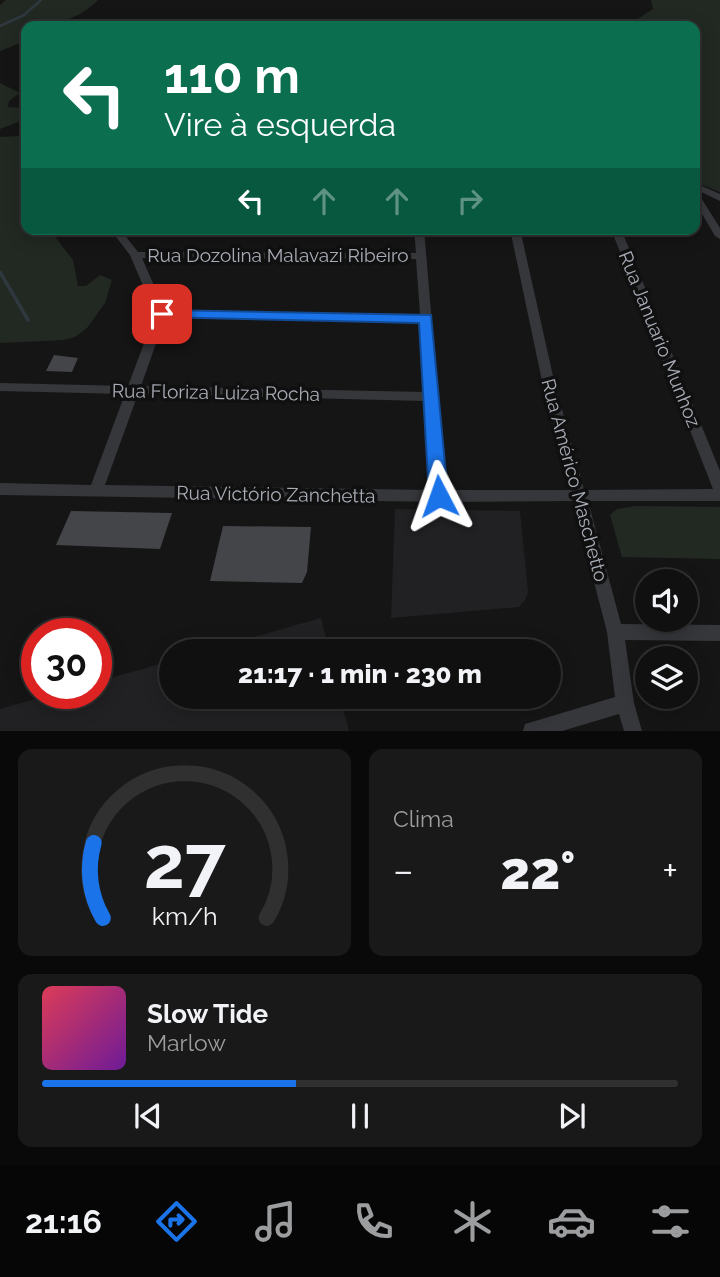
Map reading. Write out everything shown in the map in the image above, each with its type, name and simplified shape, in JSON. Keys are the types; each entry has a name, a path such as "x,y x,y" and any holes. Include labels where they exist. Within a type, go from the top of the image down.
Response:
{"street":[{"path":"700,188 720,198"},
{"path":"700,202 720,236"},
{"path":"707,213 720,212"},
{"path":"96,491 162,314 135,255 120,235"},
{"path":"419,235 439,496"},
{"name":"Rua Américo Maschetto","path":"516,235 547,376 581,495 615,632 625,704 633,731"},
{"name":"Rua Januario Munhoz","path":"618,235 720,489"},
{"name":"Rua Dozolina Malavazi Ribeiro","path":"135,255 421,256"},
{"path":"162,314 426,318"},
{"name":"Rua Floriza Luiza Rocha","path":"0,387 433,397"},
{"name":"Rua Victório Zanchetta","path":"0,489 439,496 720,495"},
{"path":"615,632 720,633"},
{"path":"532,731 625,704"}],"shaded area":[{"path":"6,0 98,0 75,17 66,20 21,21 21,43 0,51 0,5"},
{"path":"651,0 720,0 720,192 700,184 700,21 635,21 653,9"},
{"path":"0,83 20,93 9,101 8,107 21,108 21,121 0,129"},
{"path":"0,137 21,138 21,235 54,235 73,260 78,286 86,286 100,275 112,280 105,303 87,328 75,337 64,340 0,343"},
{"path":"635,506 720,507 720,559 622,557 610,515 617,509"},
{"path":"395,509 520,511 528,592 525,600 519,607 391,618"},
{"path":"321,618 326,639 247,639"},
{"path":"159,664 159,709 343,709 349,731 0,731 0,709 21,703 21,709 112,709 112,678"}],"building":[{"path":"54,355 78,358 72,372 46,371"},
{"path":"71,511 172,513 160,549 56,545"},
{"path":"223,526 311,527 307,572 302,583 210,581"}],"waterway":[{"path":"0,26 24,15 41,0"},
{"path":"0,272 28,320"}],"route":[{"path":"162,314 426,318 439,496"}]}
